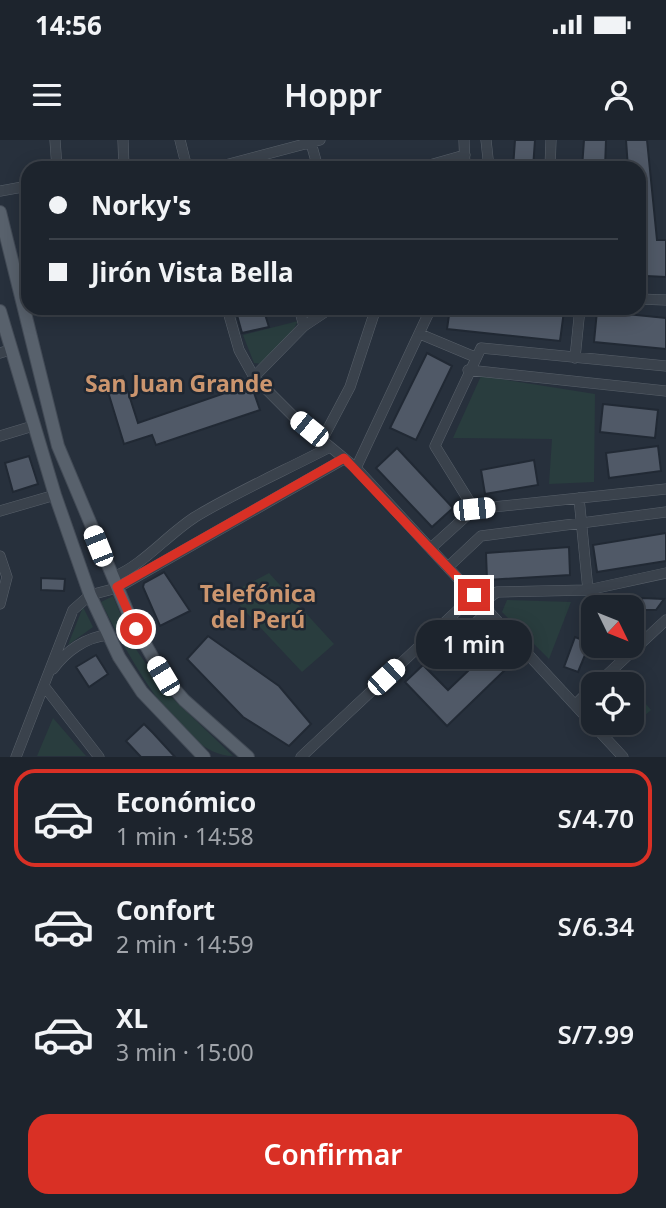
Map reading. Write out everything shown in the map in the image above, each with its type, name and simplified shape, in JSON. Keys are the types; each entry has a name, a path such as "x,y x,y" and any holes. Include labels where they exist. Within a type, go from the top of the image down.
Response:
{"main road":[{"path":"0,212 21,297"},
{"path":"0,310 5,351 90,595 108,635 142,692 204,757"},
{"path":"26,315 58,446 115,582 163,676 197,714 248,757"}],"street":[{"path":"55,140 56,161"},
{"path":"123,140 124,161"},
{"path":"180,140 185,161"},
{"path":"464,140 465,161"},
{"path":"486,140 488,161"},
{"path":"550,161 551,140"},
{"path":"262,161 291,144 315,141 317,161"},
{"path":"444,161 465,155"},
{"path":"0,191 21,187"},
{"path":"646,299 666,300"},
{"path":"229,315 239,350 254,377 356,468 623,757"},
{"path":"301,315 304,326"},
{"path":"254,377 304,326 320,315"},
{"path":"115,582 163,539 195,517 326,444 350,387 374,315"},
{"path":"356,468 428,315"},
{"path":"575,358 579,315"},
{"path":"420,334 475,356"},
{"path":"474,509 436,446 468,370 475,356 485,347 666,366"},
{"path":"468,370 666,391"},
{"path":"0,436 33,426"},
{"path":"16,757 73,610 90,595 344,458"},
{"path":"431,548 474,509 666,489"},
{"path":"0,511 55,495"},
{"path":"579,498 588,590"},
{"path":"449,567 481,536 666,512"},
{"path":"0,556 6,577 0,604"},
{"path":"301,757 497,592 588,590 666,573"},
{"path":"452,646 482,602"},
{"path":"610,672 666,620"},
{"path":"46,682 65,655 84,642 108,635"},
{"path":"46,682 99,757"},
{"path":"576,704 581,699"}],"green space":[{"path":"298,321 291,334 263,364 254,363 243,335"},
{"path":"481,376 595,394 594,482 549,484 552,439 453,438"},
{"path":"269,573 334,644 302,672 229,594"},
{"path":"113,596 133,645 164,690 233,756 213,751 193,738 173,719 155,695 138,670 101,602"},
{"path":"507,600 571,602 549,659 502,612"},
{"path":"83,607 93,627 68,645"},
{"path":"644,702 651,710 644,716"},
{"path":"53,718 86,756 37,756"}],"building":[{"path":"515,140 535,140 534,161 514,161"},
{"path":"584,140 606,140 605,161 582,161"},
{"path":"626,140 647,140 657,240 666,240 666,277 647,276 646,288 646,161 628,161"},
{"path":"237,315 265,315 269,327 242,333"},
{"path":"449,315 563,315 560,341 447,329"},
{"path":"597,315 666,318 666,349 594,342"},
{"path":"427,353 452,366 416,440 390,428"},
{"path":"123,376 138,423 251,384 260,410 156,445 152,435 124,444 105,382"},
{"path":"603,404 658,410 655,438 600,432"},
{"path":"658,446 661,471 609,478 606,453"},
{"path":"397,448 453,508 432,527 376,468"},
{"path":"29,456 38,484 13,492 5,463"},
{"path":"534,460 538,485 485,494 481,470"},
{"path":"666,533 666,561 597,572 593,545"},
{"path":"569,547 570,575 487,580 486,553"},
{"path":"164,572 190,611 160,626 143,587 144,583"},
{"path":"41,578 65,579 64,591 41,590"},
{"path":"644,598 664,599 656,610 644,610"},
{"path":"208,636 279,686 311,724 289,746 243,717 187,659"},
{"path":"575,637 581,639 581,658 584,658 578,672 564,667"},
{"path":"492,648 509,666 447,726 405,682 423,665 448,690"},
{"path":"96,655 108,674 89,687 76,667"},
{"path":"144,724 175,757 141,757 126,741"}],"district":[{"name":"San Juan Grande","path":"179,384"},
{"name":"Telefónica del Perú","path":"258,607"}],"route":[{"path":"136,629 117,587 344,458 474,595"}]}
